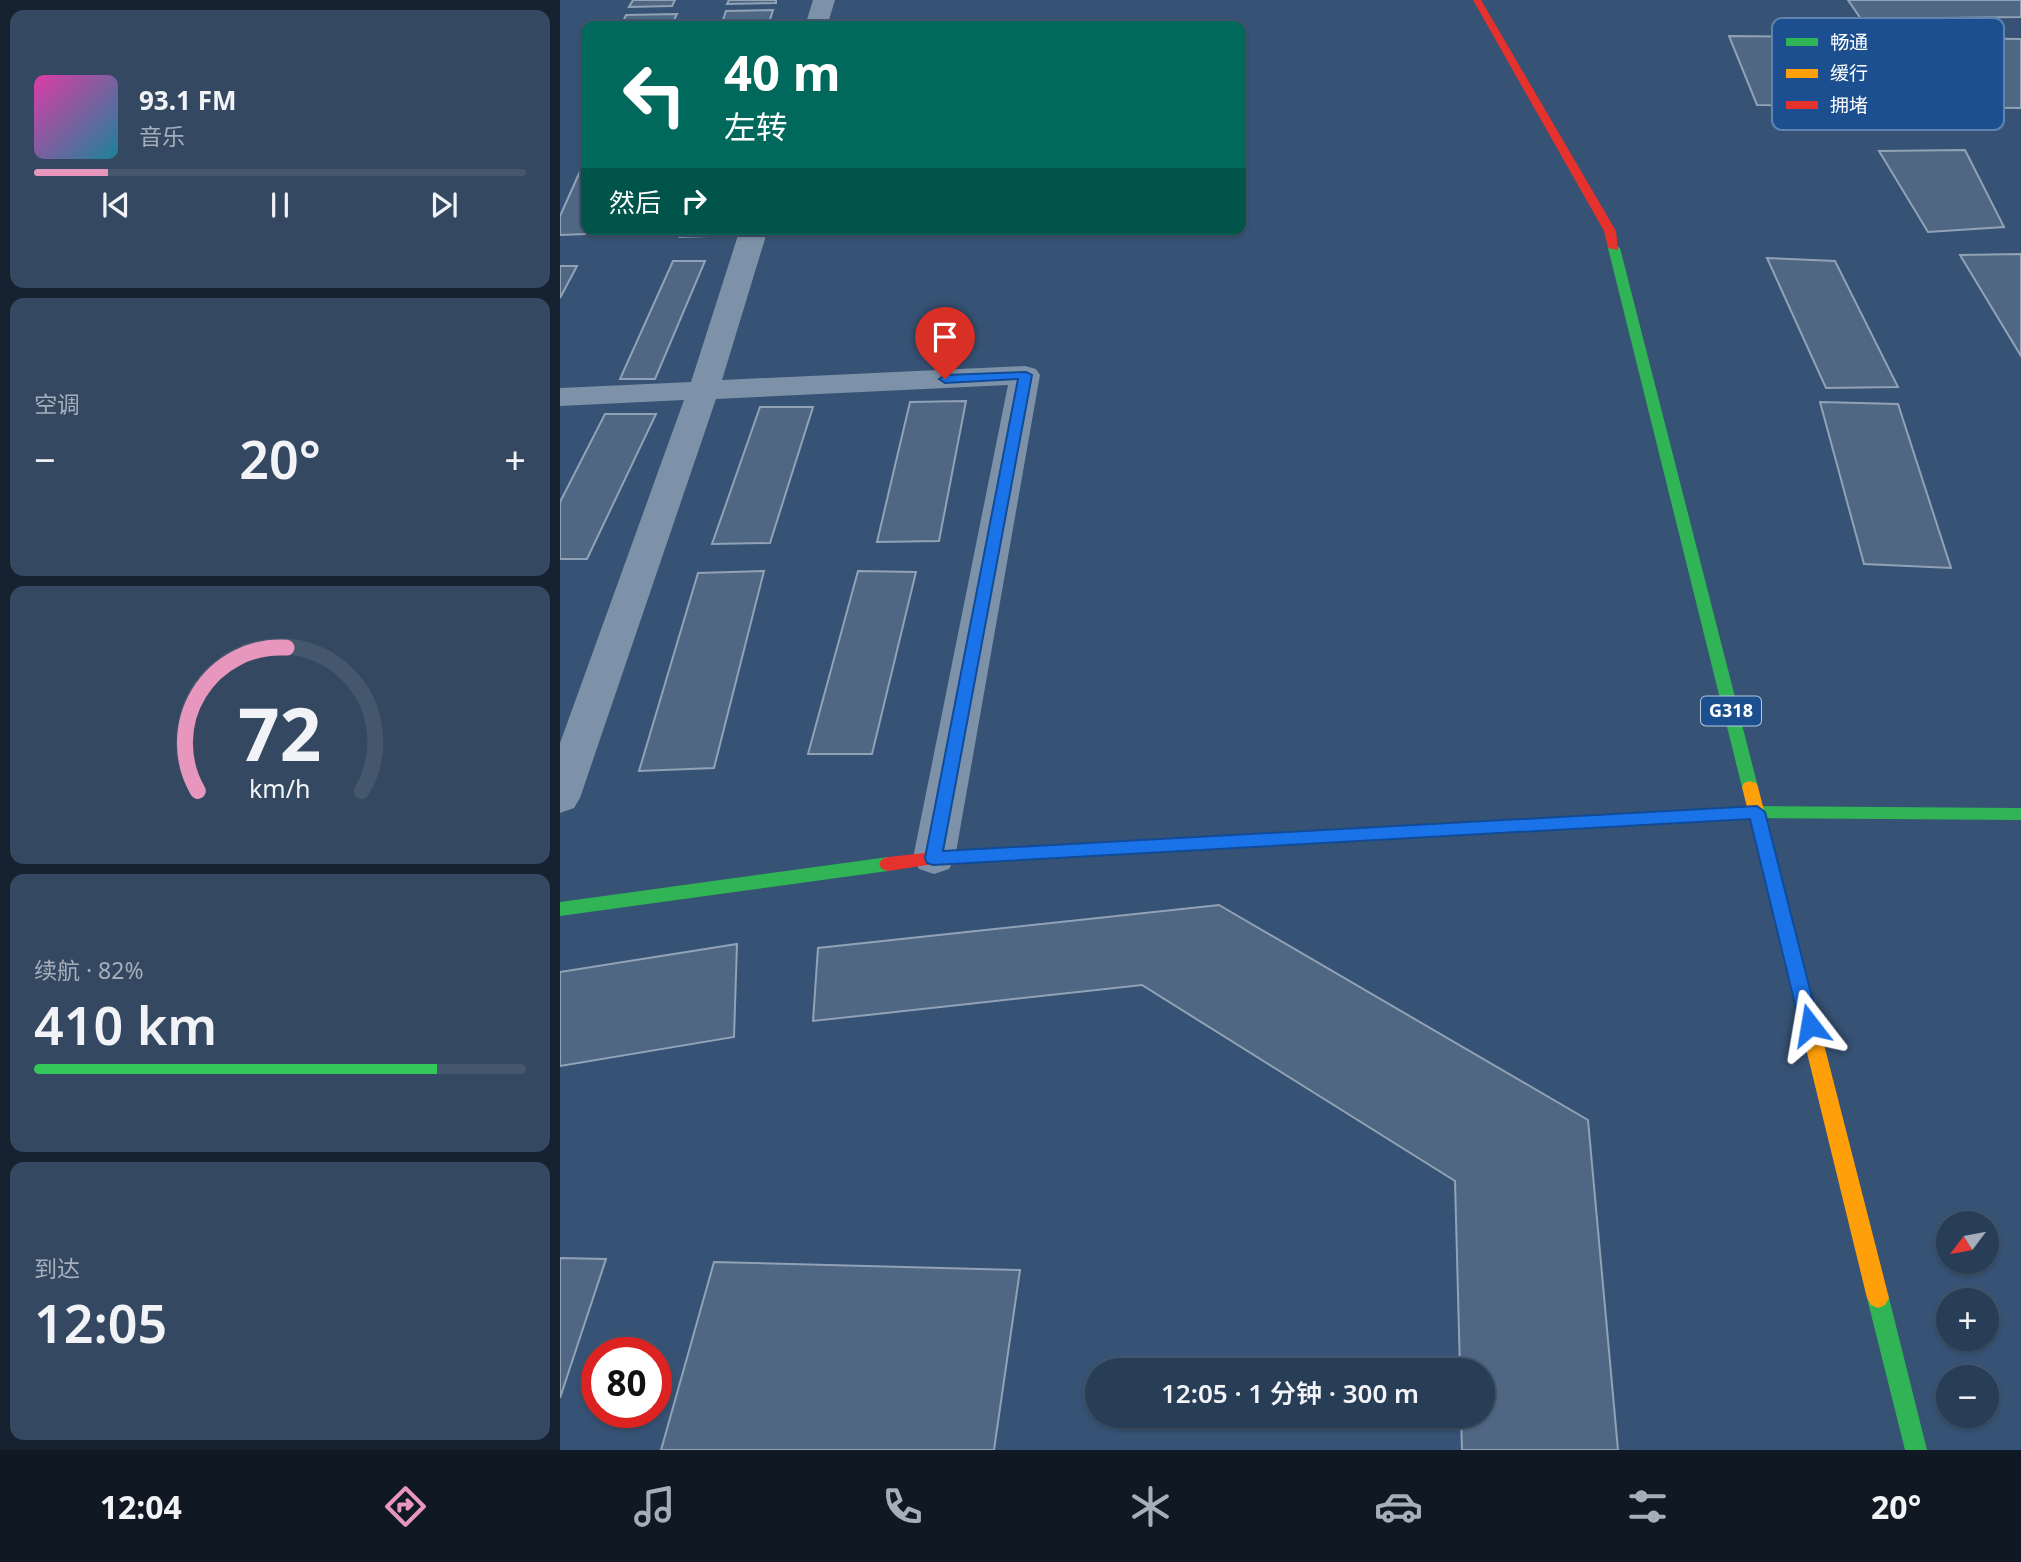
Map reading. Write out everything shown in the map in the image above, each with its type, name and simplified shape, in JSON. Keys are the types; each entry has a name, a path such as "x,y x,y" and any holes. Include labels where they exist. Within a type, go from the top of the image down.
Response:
{"main road":[{"name":"G318","path":"1477,0 1610,231 1916,1450"},
{"path":"560,909 933,858 1757,812 2021,814"}],"street":[{"path":"818,21 824,0"},
{"path":"560,798 704,389 752,235"},
{"path":"560,397 1026,375 933,858"}],"building":[{"path":"633,0 675,0 672,6 629,7"},
{"path":"729,0 776,0 776,3 727,4"},
{"path":"1848,0 2021,0 2021,17 1860,18"},
{"path":"773,10 770,21 723,21 726,11"},
{"path":"677,14 674,21 623,21 626,15"},
{"path":"1729,36 1772,36 1772,105 1757,105"},
{"path":"2004,39 2021,39 2021,108 2004,108"},
{"path":"1965,150 2004,227 1928,232 1879,151"},
{"path":"581,169 581,234 560,235 560,216"},
{"path":"681,235 710,235 710,236 680,237"},
{"path":"2021,254 2021,356 1960,255"},
{"path":"1767,258 1835,261 1898,387 1826,388"},
{"path":"673,261 705,261 655,379 620,379"},
{"path":"560,266 577,266 560,298"},
{"path":"966,401 939,541 877,542 910,402"},
{"path":"1820,402 1898,404 1951,568 1864,564"},
{"path":"760,407 813,407 770,543 712,544"},
{"path":"605,414 656,414 587,559 560,559 560,502"},
{"path":"764,571 714,768 639,771 698,573"},
{"path":"858,571 916,572 872,754 808,754"},
{"path":"1219,905 1588,1120 1618,1450 1462,1450 1461,1428 1495,1428 1495,1358 1460,1358 1455,1181 1142,985 813,1021 818,948"},
{"path":"737,944 734,1037 560,1066 560,972"},
{"path":"560,1258 606,1259 560,1398"},
{"path":"714,1262 1020,1270 994,1450 661,1450 667,1428 672,1428 672,1411"}],"traffic: fast":[{"path":"1614,248 1750,787"},
{"path":"1296,838 1757,812 2021,814"},
{"path":"560,909 888,864"},
{"path":"1878,1298 1916,1450"}],"traffic: slow":[{"path":"1750,787 1878,1298"}],"traffic: jam":[{"path":"1477,0 1610,231 1614,248"},
{"path":"888,864 934,858 1296,838"}],"route":[{"path":"945,379 1026,375 933,858 1757,812 1810,1025"}]}
